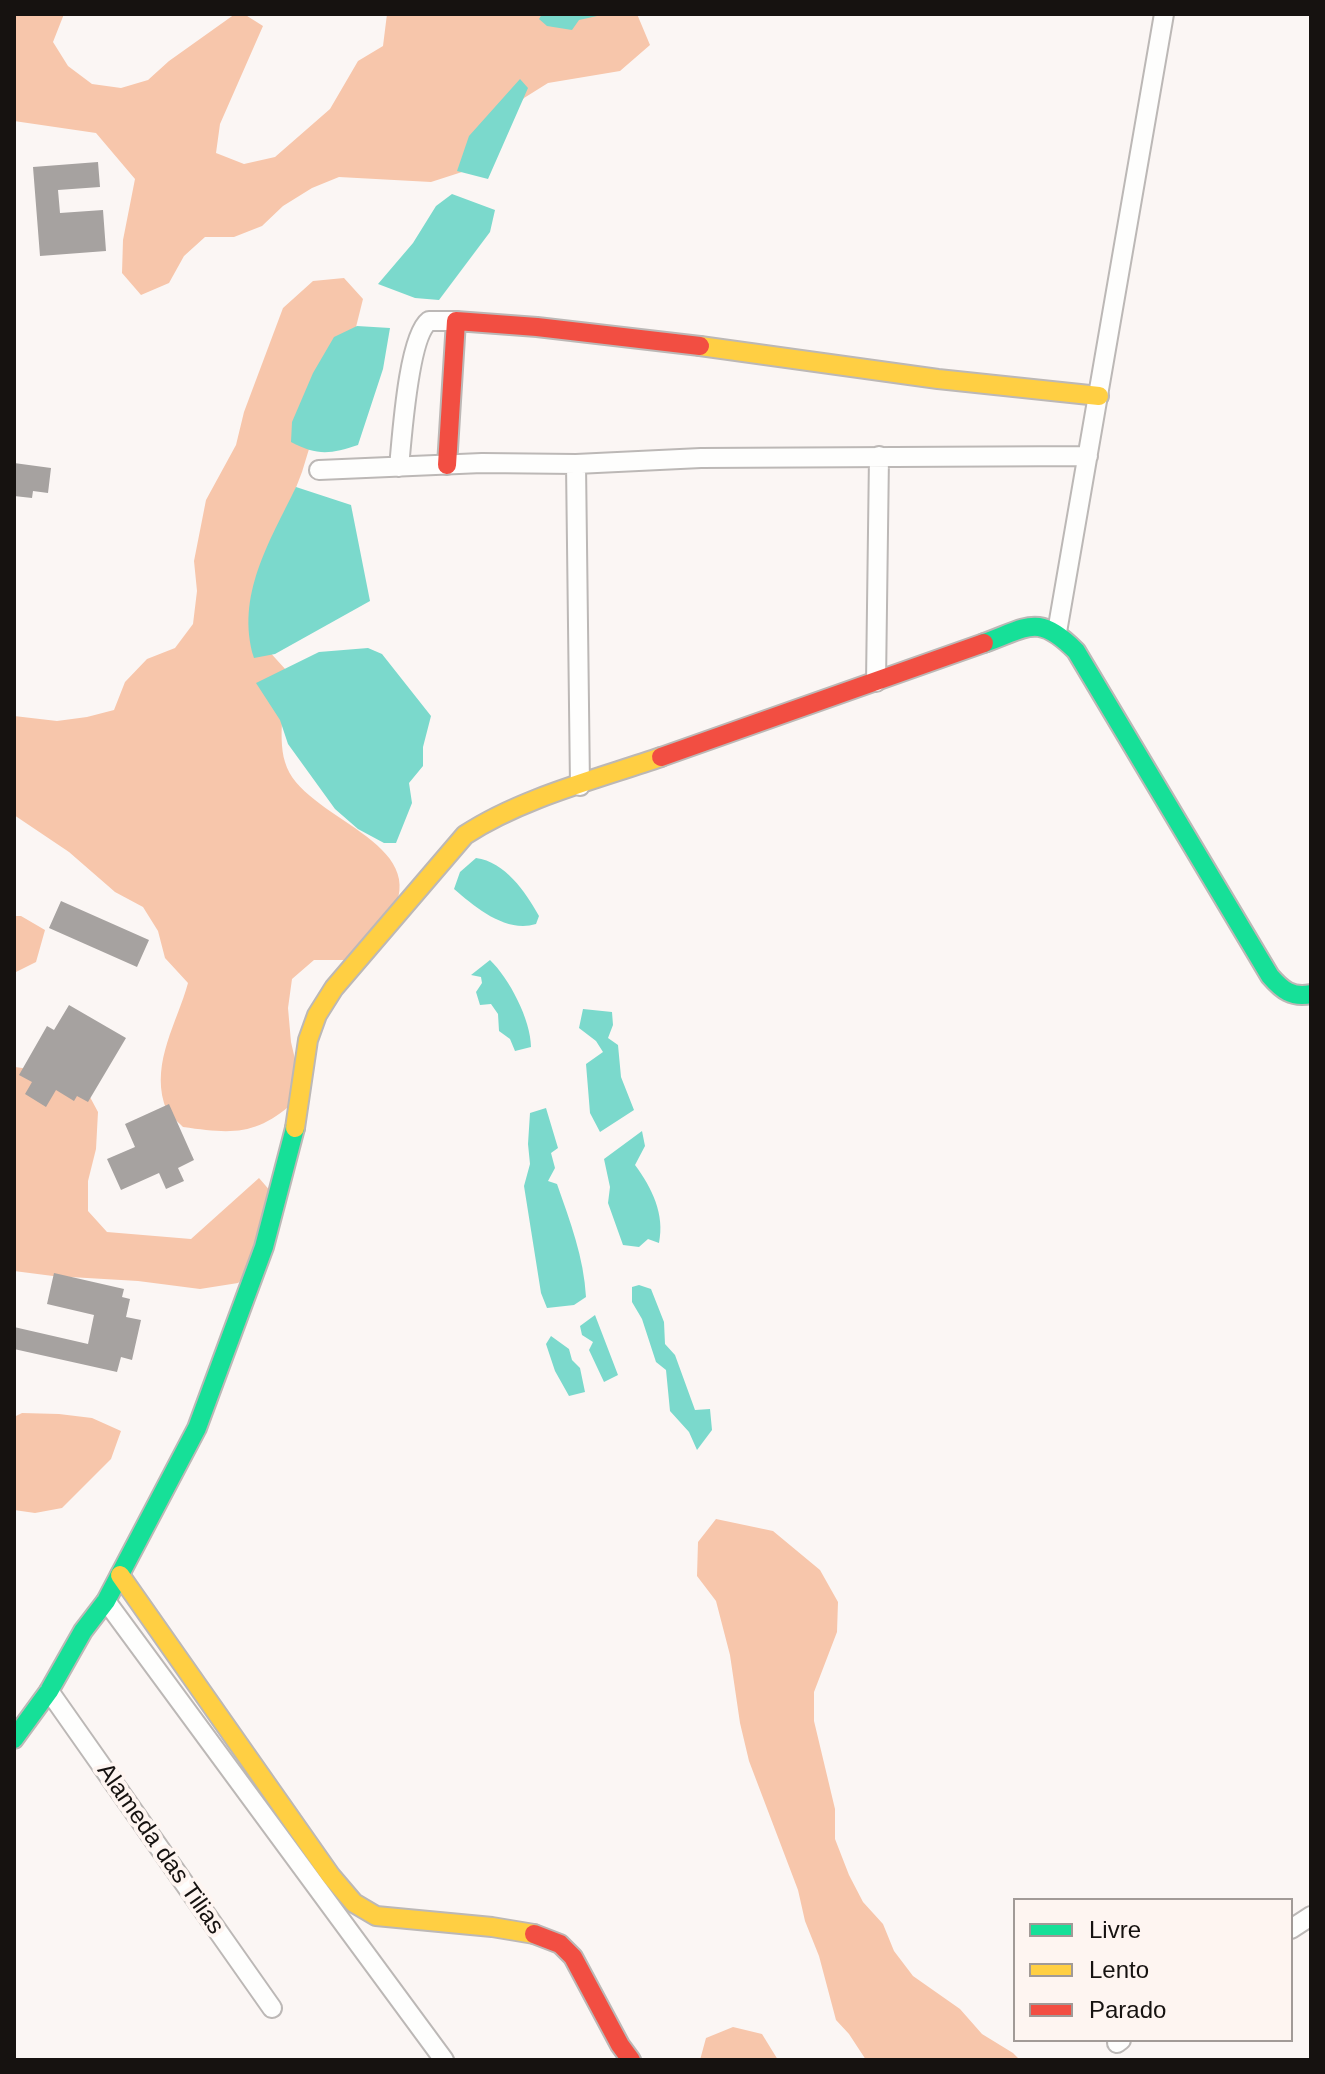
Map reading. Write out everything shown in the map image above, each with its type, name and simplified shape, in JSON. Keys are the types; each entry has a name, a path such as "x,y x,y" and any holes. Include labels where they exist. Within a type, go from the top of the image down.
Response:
{"street":[{"path":"1057,632 1164,14"},
{"path":"399,467 408,383 419,332 429,321 536,326 877,371 1099,396"},
{"path":"447,465 456,321"},
{"path":"876,682 879,456"},
{"path":"319,470 701,458 1088,456"},
{"path":"576,464 580,786"},
{"path":"14,1739 49,1691 83,1631 106,1601 197,1428 264,1247 294,1135 308,1040 323,1005 379,934 465,835 483,823 506,812 1034,625 1057,632 1076,651 1270,976 1287,993 1299,996 1311,994"},
{"path":"120,1575 313,1850 340,1887 360,1907 371,1914 395,1919 482,1926 548,1938 563,1945 573,1957 631,2060"},
{"path":"106,1601 444,2060"},
{"name":"Alameda das Tilias","path":"49,1691 272,2008"},
{"path":"1293,1928 1311,1916"}],"shaded area":[{"path":"14,14 64,14 53,42 68,66 92,84 121,88 148,80 169,61 235,14 244,14 263,26 220,124 216,153 244,164 275,157 330,109 358,61 383,46 387,14 637,14 650,45 620,71 548,83 524,98 462,172 431,182 339,177 312,188 283,206 262,226 234,237 205,237 184,256 169,283 141,295 122,273 123,240 135,179 96,133 14,121"},
{"path":"344,278 363,299 354,335 316,426 280,529 267,649 286,670 282,728 285,762 296,782 315,800 382,849 396,868 400,891 386,923 347,960 314,960 292,979 288,1008 298,1072 294,1102 268,1121 243,1130 183,1127 165,1106 161,1072 167,1042 188,983 165,958 158,931 143,907 115,892 69,852 14,815 14,716 57,721 114,710 125,682 147,659 175,648 193,624 197,591 194,561 206,500 236,445 244,412 283,308 313,281"},
{"path":"14,916 21,916 45,930 36,962 14,973"},
{"path":"15,1067 44,1071 83,1084 98,1112 96,1149 88,1181 88,1211 107,1232 191,1239 259,1178 278,1200 263,1260 238,1283 200,1289 14,1271"},
{"path":"22,1413 92,1418 121,1431 111,1459 62,1508 35,1513 14,1510 14,1417"},
{"path":"716,1519 773,1531 820,1570 838,1602 837,1632 814,1692 814,1721 835,1809 835,1839 849,1875 863,1902 883,1924 894,1951 913,1976 960,2009 982,2034 1020,2060 866,2060 836,2020 798,1890 749,1761 730,1655 716,1601 697,1576 698,1542"},
{"path":"733,2027 762,2034 778,2060 700,2060 706,2038"}],"water":[{"path":"542,14 606,14 579,20 572,30 547,26 539,19"},
{"path":"520,79 528,88 488,179 457,171 469,136"},
{"path":"452,194 495,210 490,232 439,300 415,298 378,284 413,243 436,206"},
{"path":"357,326 390,328 383,369 358,445 324,452 309,450 291,442 292,422 313,373 334,337"},
{"path":"296,487 351,505 370,601 275,654 254,658 249,635 252,591 266,548"},
{"path":"368,648 382,654 431,716 423,747 423,766 409,783 412,803 396,843 384,843 358,829 335,809 288,744 280,720 256,683 319,652"},
{"path":"476,858 496,865 513,879 539,916 536,924 525,926 503,922 482,911 454,889 460,872"},
{"path":"490,960 518,1000 531,1047 515,1051 510,1039 499,1031 498,1014 491,1004 480,1005 476,992 482,983 481,977 471,975"},
{"path":"583,1009 612,1012 613,1025 608,1038 618,1045 621,1077 634,1110 600,1132 590,1113 586,1064 603,1052 596,1041 579,1028"},
{"path":"546,1108 558,1148 551,1153 555,1168 548,1181 557,1184 571,1226 586,1297 574,1305 547,1308 541,1293 524,1186 530,1164 530,1113"},
{"path":"642,1131 645,1146 635,1165 656,1202 660,1232 659,1243 648,1239 639,1247 623,1245 608,1203 610,1187 604,1159"},
{"path":"639,1285 651,1289 664,1322 665,1344 675,1355 695,1410 710,1409 712,1430 697,1450 689,1432 670,1411 666,1370 656,1362 642,1319 632,1302 632,1287"},
{"path":"595,1315 618,1375 604,1382 589,1350 593,1342 582,1335 580,1326"},
{"path":"551,1336 569,1349 572,1360 580,1368 585,1392 569,1396 555,1371 546,1344"}],"building":[{"path":"98,162 100,187 58,190 60,213 103,210 106,251 40,256 33,167"},
{"path":"14,463 51,468 48,493 33,491 32,498 14,496"},
{"path":"61,901 149,940 137,967 49,928"},
{"path":"69,1005 126,1038 88,1102 77,1096 74,1101 56,1090 46,1107 25,1094 32,1082 19,1075 47,1026 54,1030"},
{"path":"169,1104 194,1160 178,1168 184,1181 166,1189 159,1173 121,1190 107,1159 135,1147 125,1124"},
{"path":"54,1273 124,1289 122,1297 130,1299 126,1317 141,1320 132,1360 121,1357 117,1372 14,1349 14,1327 88,1344 94,1315 47,1304"}],"traffic: fast":[{"path":"984,643 1033,627 1052,631 1076,651 1270,976 1288,992 1311,994"},
{"path":"14,1739 49,1691 83,1631 106,1601 197,1428 264,1247 295,1128"}],"traffic: slow":[{"path":"700,346 938,379 1099,396"},
{"path":"295,1128 308,1040 317,1015 334,988 465,835 535,800 661,757"},
{"path":"120,1575 331,1876 354,1903 376,1916 534,1934"}],"traffic: jam":[{"path":"447,465 456,321 700,346"},
{"path":"661,757 984,643"},
{"path":"534,1934 560,1944 573,1957 631,2060"}]}
